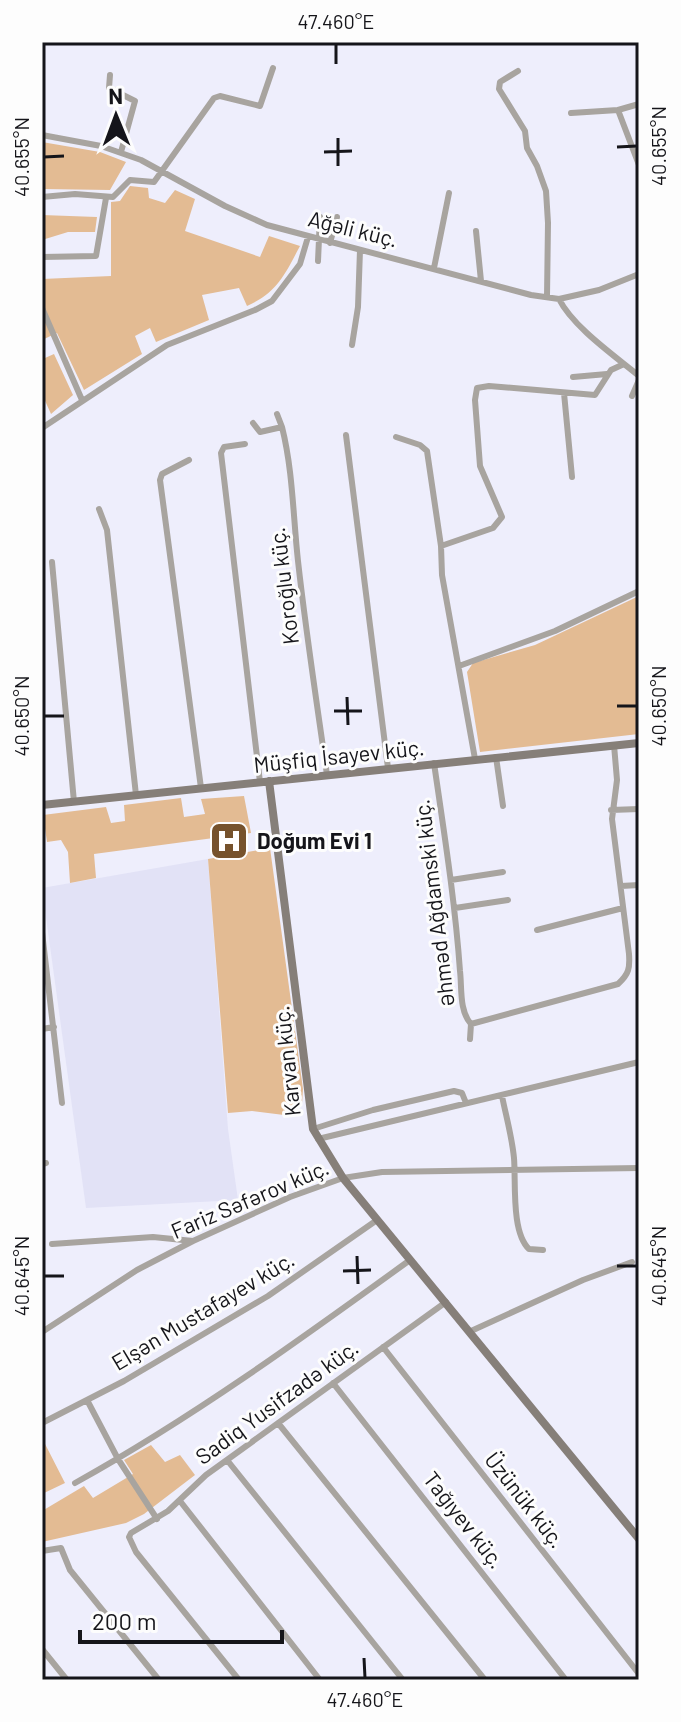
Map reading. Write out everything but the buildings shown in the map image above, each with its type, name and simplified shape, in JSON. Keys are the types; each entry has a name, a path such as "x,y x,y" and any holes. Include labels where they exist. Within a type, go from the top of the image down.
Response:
{"street":[{"path":"428,42 482,42"},
{"path":"42,197 75,194 106,198 116,196 127,181 150,183 157,180 214,98 220,96 260,106 273,68"},
{"path":"518,71 500,82 499,89 525,131 527,148 543,180 548,223 547,297"},
{"path":"110,75 109,88 135,101 121,152"},
{"path":"571,113 618,110 639,104"},
{"path":"618,110 639,165"},
{"name":"Ağəli küç.","path":"42,135 121,152 249,218 308,237 559,299"},
{"path":"434,268 449,193"},
{"path":"42,257 96,256 106,198"},
{"path":"318,261 320,217"},
{"path":"330,243 337,217"},
{"path":"476,231 481,281"},
{"path":"42,428 175,341 272,301 300,264 308,237"},
{"path":"352,345 358,307 360,250"},
{"path":"632,396 639,378 568,313 559,299 599,290 639,274"},
{"path":"42,308 82,400"},
{"path":"573,377 607,374 624,364"},
{"path":"441,546 493,528 502,517 478,457 477,388 489,386 595,395 607,374"},
{"path":"564,393 572,477"},
{"name":"Koroğlu küç.","path":"277,414 291,474 300,578 327,775"},
{"path":"253,423 260,432 282,427"},
{"path":"346,435 388,768"},
{"path":"396,437 420,445 427,451 441,546 442,575 475,759"},
{"path":"245,444 224,447 221,453 264,782"},
{"path":"189,460 162,474 160,480 201,788"},
{"path":"99,509 107,530 136,795"},
{"path":"52,562 74,802"},
{"path":"459,666 555,631 639,591"},
{"name":"Müşfiq İsayev küç.","path":"42,805 639,743"},
{"name":"Əhməd Ağdamski küç.","path":"434,763 455,908 463,1000 466,1019 471,1024 618,984 627,976 630,967 611,810 617,780 614,745"},
{"path":"496,757 503,806"},
{"name":"Karvan küç.","path":"264,782 313,1129 343,1178 639,1539"},
{"path":"611,810 639,809"},
{"path":"451,880 503,872"},
{"path":"621,886 639,885"},
{"path":"455,908 508,900"},
{"path":"537,930 623,908"},
{"path":"42,932 62,1103"},
{"path":"470,1039 471,1024"},
{"path":"42,1029 54,1027"},
{"path":"318,1139 639,1062"},
{"path":"313,1129 373,1110 454,1091 462,1093 466,1103"},
{"path":"502,1096 514,1155 520,1235 529,1249 543,1250"},
{"name":"Fariz Səfərov küç.","path":"42,1332 137,1270 193,1241 276,1203 343,1178 382,1172 639,1168"},
{"name":"Elşən Mustafayev küç.","path":"42,1423 268,1296 377,1220"},
{"path":"52,1244 153,1237 193,1241"},
{"path":"75,1483 118,1459 289,1348 410,1260"},
{"path":"471,1331 583,1280 632,1262"},
{"name":"Sadiq Yusifzadə küç.","path":"239,1680 136,1552 129,1537 131,1533 157,1519 206,1475 446,1302"},
{"name":"Üzünük küç.","path":"383,1347 639,1674"},
{"name":"Tağıyev küç.","path":"333,1383 566,1680"},
{"path":"87,1400 118,1459 157,1519"},
{"path":"278,1423 485,1680"},
{"path":"227,1460 403,1680"},
{"path":"180,1501 320,1680"},
{"path":"42,1551 61,1548 70,1570 159,1680"},
{"path":"42,1649 67,1680"}],"shaded area":[{"path":"42,142 100,152 126,162 110,190 42,189"},
{"path":"130,186 148,188 149,198 165,203 175,190 195,199 185,231 260,257 269,236 300,246 280,281 258,301 247,306 239,288 202,295 209,320 156,342 150,328 135,336 142,354 84,390 57,333 42,340 42,279 111,276 111,202 120,201"},
{"path":"42,215 97,217 95,232 68,232 42,240"},
{"path":"42,351 45,358 54,354 73,395 51,414 42,394"},
{"path":"639,596 639,734 480,752 467,672 473,663 535,645"},
{"path":"244,796 251,833 94,854 96,878 70,883 68,852 61,840 47,842 43,815 106,807 111,823 125,821 124,805 181,798 184,817 205,814 201,799"},
{"path":"270,848 303,1089 302,1104 284,1115 252,1111 228,1113 208,859"},
{"path":"208,859 228,1129 238,1200 86,1208 42,888"},
{"path":"42,1441 65,1483 42,1494"},
{"path":"151,1445 165,1462 180,1455 195,1475 144,1514 126,1523 42,1542 42,1511 84,1486 93,1498 133,1474 124,1460"}],"place":[{"name":"Doğum Evi 1","path":"229,841"}]}
